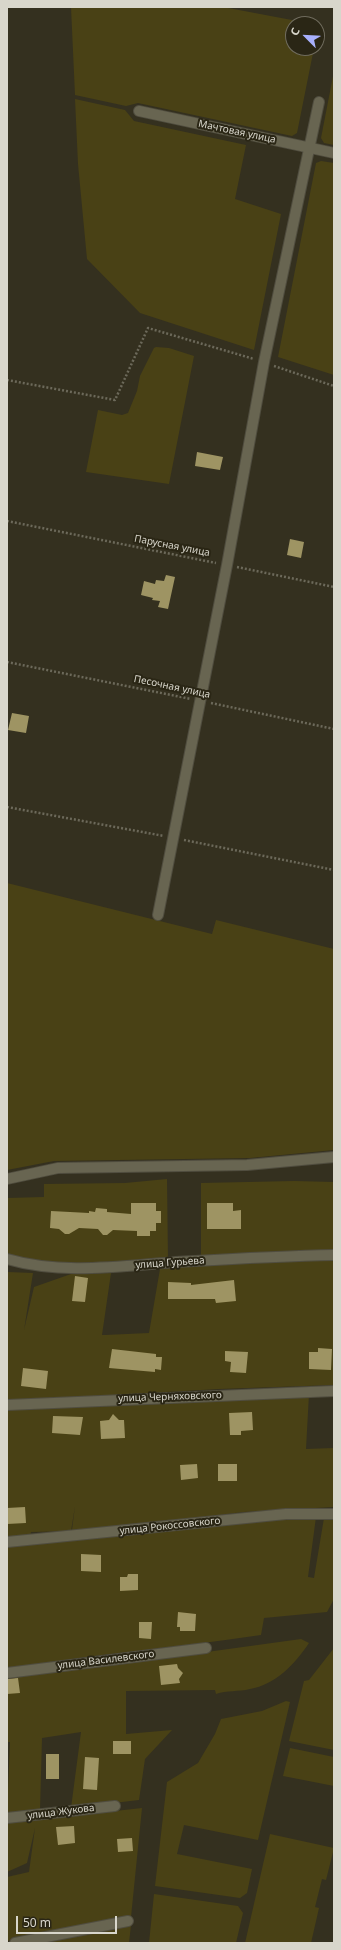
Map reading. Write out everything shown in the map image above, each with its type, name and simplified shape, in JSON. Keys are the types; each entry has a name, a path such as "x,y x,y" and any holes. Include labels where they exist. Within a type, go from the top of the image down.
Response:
{"street":[{"path":"158,915 227,565 264,362 319,102"},
{"name":"Мачтовая улица","path":"139,111 334,153"},
{"path":"7,1179 58,1168 247,1164 334,1157"},
{"name":"улица Гурьева","path":"7,1259 29,1266 76,1269 234,1258 334,1255"},
{"name":"улица Черняховского","path":"7,1405 334,1391"},
{"name":"улица Рокоссовского","path":"7,1542 286,1514 334,1514"},
{"name":"улица Василевского","path":"7,1673 206,1648"},
{"name":"улица Жукова","path":"7,1818 115,1806"},
{"path":"15,1943 128,1921"}],"path":[{"path":"7,380 115,400 148,328 264,362 334,386"},
{"name":"Парусная улица","path":"7,521 334,587"},
{"name":"Песочная улица","path":"7,662 334,728"}],"shaded area":[{"path":"71,7 223,7 285,19 285,56 312,56 297,133 292,136 138,103 126,106 75,95"},
{"path":"334,71 334,145 324,143 321,138"},
{"path":"75,99 125,110 134,121 246,145 235,199 281,214 254,350 140,313 87,259 78,164"},
{"path":"321,161 334,163 334,375 278,357 316,163"},
{"path":"154,348 169,348 194,356 169,484 86,472 98,410 122,415 128,413 137,391 140,376"},
{"path":"7,883 212,934 216,920 334,949 334,1150 250,1158 54,1161 7,1170"},
{"path":"167,1179 168,1260 130,1263 72,1264 14,1260 7,1252 7,1198 44,1197 44,1184 125,1183"},
{"path":"294,1181 334,1182 334,1250 201,1257 201,1183"},
{"path":"334,1259 334,1385 219,1389 7,1401 7,1272 33,1273 24,1330 34,1287 71,1274 111,1273 102,1335 105,1335 149,1333 160,1269 204,1264"},
{"path":"309,1394 306,1449 334,1448 334,1507 243,1512 116,1528 72,1530 75,1506 71,1531 31,1532 30,1537 7,1538 7,1409"},
{"path":"316,1517 308,1577 314,1578 324,1518 334,1519 334,1599 327,1612 264,1618 261,1635 70,1659 7,1669 7,1544"},
{"path":"301,1639 309,1643 291,1666 276,1678 259,1687 216,1694 215,1690 126,1691 126,1734 172,1730 145,1759 139,1800 71,1808 81,1732 42,1738 40,1810 7,1814 10,1742 7,1742 7,1677 127,1663"},
{"path":"334,1648 334,1750 289,1741 304,1681 309,1680"},
{"path":"286,1701 290,1702 258,1840 184,1825 177,1854 252,1869 247,1893 240,1898 155,1886 167,1782 198,1763 215,1734 221,1719 262,1711"},
{"path":"290,1748 334,1757 334,1786 283,1776"},
{"path":"142,1808 131,1917 7,1941 7,1877 29,1872 35,1828 27,1863 7,1872 7,1823"},
{"path":"270,1834 334,1848 326,1880 322,1879 315,1907 319,1908 311,1943 245,1943"},
{"path":"154,1894 238,1906 243,1913 236,1943 149,1943"},
{"path":"131,1925 129,1943 44,1943"}],"building":[{"path":"197,452 223,457 220,470 195,466"},
{"path":"290,539 304,542 301,558 287,555"},
{"path":"166,575 175,577 168,609 158,607 160,601 152,600 153,598 141,595 144,581 155,584 156,580 164,581"},
{"path":"12,713 29,716 26,733 8,730"},
{"path":"131,1203 156,1203 156,1211 161,1211 161,1223 156,1223 156,1231 150,1231 150,1236 137,1236 137,1231 113,1230 107,1235 103,1235 98,1229 79,1228 69,1234 65,1234 59,1229 50,1228 51,1211 89,1213 89,1211 95,1212 96,1208 107,1209 107,1212 131,1214"},
{"path":"207,1203 233,1203 233,1211 241,1210 241,1229 207,1229"},
{"path":"75,1276 88,1278 85,1302 72,1301"},
{"path":"234,1280 236,1301 216,1303 215,1299 168,1299 168,1282 191,1283 191,1285"},
{"path":"318,1348 332,1349 331,1370 309,1369 309,1352 318,1352"},
{"path":"112,1349 156,1354 156,1357 162,1357 161,1370 155,1369 155,1372 109,1368"},
{"path":"225,1351 248,1352 246,1373 230,1372 231,1362 225,1361"},
{"path":"23,1368 48,1371 46,1389 21,1386"},
{"path":"252,1412 253,1430 241,1431 241,1435 230,1435 229,1413"},
{"path":"113,1414 119,1420 124,1420 125,1438 101,1439 100,1421 109,1420"},
{"path":"53,1416 83,1417 80,1435 52,1433"},
{"path":"197,1464 198,1478 181,1480 180,1465"},
{"path":"218,1464 237,1464 237,1481 218,1481"},
{"path":"25,1507 26,1523 7,1524 7,1508"},
{"path":"81,1554 101,1555 101,1572 81,1571"},
{"path":"128,1574 138,1574 138,1590 120,1591 120,1577 127,1577"},
{"path":"178,1612 196,1614 195,1631 180,1631 180,1627 177,1627"},
{"path":"139,1622 152,1622 151,1639 139,1638"},
{"path":"177,1664 178,1668 183,1673 179,1679 180,1683 161,1685 159,1666"},
{"path":"18,1678 20,1693 7,1694 7,1679"},
{"path":"113,1741 131,1741 131,1754 113,1754"},
{"path":"46,1754 59,1754 59,1779 46,1779"},
{"path":"85,1757 99,1758 97,1790 83,1789"},
{"path":"74,1826 75,1843 58,1845 56,1827"},
{"path":"132,1838 133,1851 118,1852 117,1839"}]}
